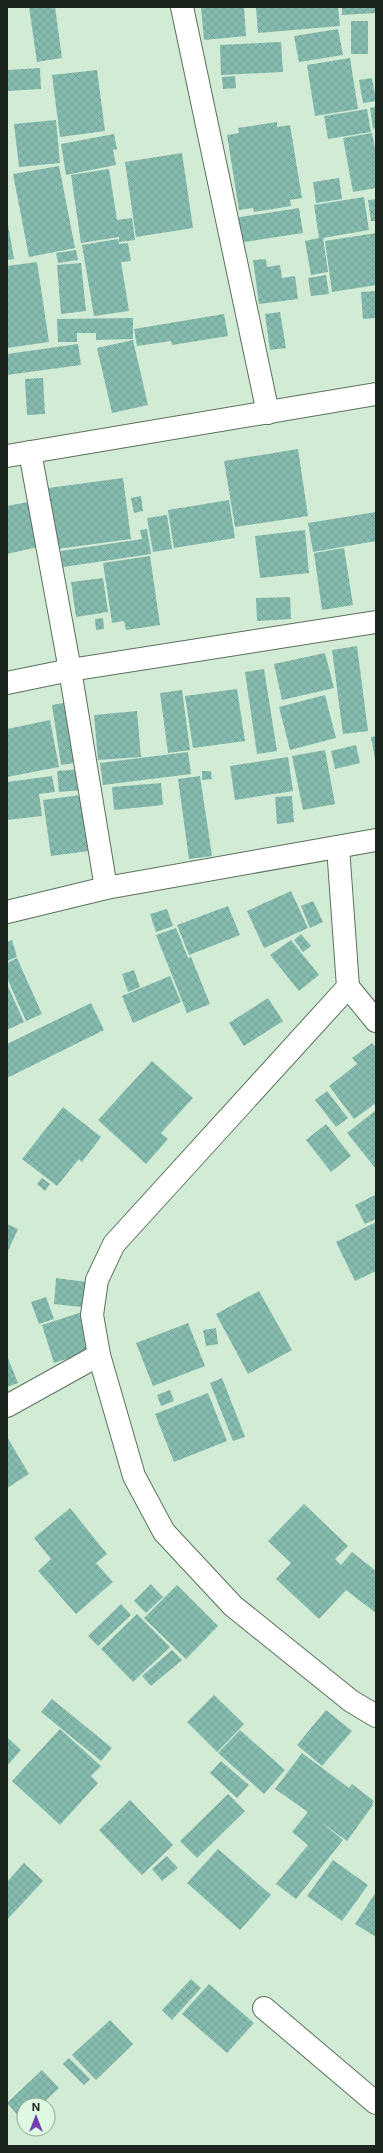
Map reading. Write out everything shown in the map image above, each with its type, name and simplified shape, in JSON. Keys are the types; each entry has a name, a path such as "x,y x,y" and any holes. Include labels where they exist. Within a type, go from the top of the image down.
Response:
{"street":[{"path":"182,7 268,413"},
{"path":"7,456 376,394"},
{"path":"30,452 70,670 106,888"},
{"path":"7,683 70,670 376,622"},
{"path":"7,912 106,888 376,840"},
{"path":"338,847 348,987 376,1021"},
{"path":"348,987 114,1244 97,1280 92,1315 99,1355 134,1476 164,1532 233,1606 351,1700 376,1716"},
{"path":"7,1406 99,1355"},
{"path":"264,2008 376,2103"}],"building":[{"path":"29,7 55,7 62,58 37,62"},
{"path":"201,7 244,7 246,36 204,40"},
{"path":"256,7 338,7 340,26 258,33"},
{"path":"342,7 376,7 376,13 342,15"},
{"path":"351,21 368,21 368,54 351,54"},
{"path":"338,29 343,55 299,62 294,36"},
{"path":"281,42 283,72 221,75 220,45"},
{"path":"350,58 358,109 315,116 307,65"},
{"path":"40,68 41,89 7,91 7,70"},
{"path":"97,70 105,131 60,137 52,75"},
{"path":"235,76 236,88 223,89 222,77"},
{"path":"372,78 376,101 363,103 359,80"},
{"path":"376,107 376,128 373,129 370,108"},
{"path":"367,109 371,132 328,139 324,116"},
{"path":"56,120 60,163 19,167 14,124"},
{"path":"277,122 277,127 290,125 302,198 290,200 291,206 254,212 253,208 239,210 227,135 239,133 238,128"},
{"path":"372,133 376,153 376,188 353,192 343,138"},
{"path":"114,134 117,149 113,150 116,165 66,175 61,144"},
{"path":"182,153 193,228 136,237 125,162"},
{"path":"59,166 75,248 29,257 13,174"},
{"path":"109,169 117,220 132,218 135,240 119,242 119,237 81,243 71,175"},
{"path":"339,178 342,199 316,203 313,182"},
{"path":"364,197 369,230 323,238 328,272 311,275 305,241 319,238 314,205"},
{"path":"376,199 376,221 371,221 368,200"},
{"path":"299,208 303,233 238,243 234,218"},
{"path":"7,219 14,259 7,260"},
{"path":"376,233 376,285 332,292 325,241"},
{"path":"118,239 119,244 128,243 131,261 121,262 129,311 94,316 82,245"},
{"path":"76,250 78,260 58,263 56,253"},
{"path":"266,259 267,267 280,265 282,278 295,276 298,299 259,304 253,260"},
{"path":"37,262 49,342 7,348 7,266"},
{"path":"81,263 86,311 61,314 57,265"},
{"path":"326,275 329,294 311,296 308,278"},
{"path":"376,291 376,318 363,319 361,292"},
{"path":"280,312 286,348 270,350 265,314"},
{"path":"224,314 228,336 172,345 171,341 137,346 134,329"},
{"path":"133,318 133,339 96,340 96,333 77,333 77,342 58,342 57,319"},
{"path":"133,340 148,405 112,413 97,348"},
{"path":"78,344 81,365 7,375 7,354"},
{"path":"43,378 45,414 27,415 25,379"},
{"path":"298,449 308,516 235,527 224,461"},
{"path":"123,478 131,539 57,549 48,488"},
{"path":"141,496 143,511 134,513 131,498"},
{"path":"229,500 235,538 174,548 168,510"},
{"path":"28,502 38,547 7,554 7,506"},
{"path":"376,512 376,541 313,552 308,523"},
{"path":"167,515 172,549 153,552 147,518"},
{"path":"147,529 151,554 63,567 61,551 142,539 140,530"},
{"path":"305,530 309,573 260,578 255,536"},
{"path":"344,548 353,605 322,610 314,553"},
{"path":"150,556 160,625 126,630 124,621 112,623 103,563"},
{"path":"103,578 108,612 76,617 71,582"},
{"path":"290,597 291,619 257,621 256,598"},
{"path":"103,618 104,629 96,630 95,619"},
{"path":"357,646 368,731 343,734 332,650"},
{"path":"325,653 334,688 282,700 274,664"},
{"path":"264,669 277,751 257,754 245,672"},
{"path":"237,689 245,741 193,748 185,696"},
{"path":"182,690 190,750 168,753 160,693"},
{"path":"325,695 336,738 290,750 279,707"},
{"path":"73,701 83,762 61,765 52,705"},
{"path":"137,711 141,757 98,760 94,715"},
{"path":"50,720 59,767 7,777 7,729"},
{"path":"376,736 376,759 375,759 371,737"},
{"path":"356,745 360,763 335,769 331,751"},
{"path":"325,750 335,804 303,810 292,756"},
{"path":"188,752 191,774 103,785 100,763"},
{"path":"288,757 293,791 235,800 230,766"},
{"path":"81,769 83,790 59,792 57,771"},
{"path":"202,771 211,771 212,779 202,780"},
{"path":"52,776 55,792 39,794 42,816 7,820 7,782"},
{"path":"200,776 212,856 189,859 178,779"},
{"path":"161,783 163,805 114,810 112,787"},
{"path":"88,794 96,850 51,856 43,800"},
{"path":"292,796 294,822 277,824 275,797"},
{"path":"291,891 308,928 264,948 247,911"},
{"path":"313,901 323,922 310,928 301,906"},
{"path":"228,906 240,935 189,955 177,925"},
{"path":"167,909 173,926 156,932 150,914"},
{"path":"176,928 188,958 191,957 210,1004 187,1013 156,935"},
{"path":"301,934 311,946 303,952 294,940"},
{"path":"12,940 17,957 7,961 7,942"},
{"path":"291,940 319,975 299,991 270,955"},
{"path":"17,958 42,1014 26,1021 7,978 7,963"},
{"path":"134,970 140,987 128,992 122,974"},
{"path":"170,976 181,1002 133,1023 122,996"},
{"path":"7,984 24,1022 7,1030"},
{"path":"268,998 283,1021 244,1046 229,1023"},
{"path":"91,1003 104,1030 7,1078 7,1044"},
{"path":"372,1043 376,1048 376,1103 354,1119 329,1086 357,1064 352,1058"},
{"path":"152,1061 193,1098 161,1133 168,1139 146,1164 98,1120"},
{"path":"327,1091 348,1118 336,1127 315,1100"},
{"path":"63,1107 101,1137 82,1162 79,1159 57,1186 22,1159"},
{"path":"376,1110 376,1169 347,1133"},
{"path":"326,1124 351,1156 331,1172 306,1140"},
{"path":"42,1178 50,1184 45,1191 37,1184"},
{"path":"375,1195 376,1219 365,1224 355,1205"},
{"path":"376,1222 376,1271 355,1281 336,1242"},
{"path":"7,1224 18,1229 7,1253"},
{"path":"56,1278 94,1283 91,1308 54,1304"},
{"path":"259,1291 292,1350 248,1374 216,1314"},
{"path":"46,1297 54,1319 39,1324 31,1302"},
{"path":"85,1311 97,1349 54,1363 42,1325"},
{"path":"188,1323 205,1366 153,1386 136,1343"},
{"path":"216,1328 218,1344 206,1346 203,1330"},
{"path":"7,1356 18,1383 7,1387"},
{"path":"222,1378 245,1437 233,1441 210,1383"},
{"path":"170,1390 174,1401 161,1406 157,1395"},
{"path":"208,1393 227,1441 174,1462 155,1414"},
{"path":"7,1437 29,1474 7,1488"},
{"path":"304,1504 348,1546 335,1559 341,1565 352,1552 376,1571 376,1613 346,1590 319,1619 276,1579 291,1563 268,1541"},
{"path":"70,1508 107,1554 96,1563 113,1582 76,1614 38,1571 51,1559 34,1538"},
{"path":"151,1584 163,1597 146,1613 134,1601"},
{"path":"177,1585 218,1626 186,1659 144,1618"},
{"path":"121,1604 131,1615 98,1646 88,1636"},
{"path":"137,1614 170,1647 133,1682 101,1649"},
{"path":"172,1650 182,1660 151,1686 142,1676"},
{"path":"214,1695 244,1724 217,1752 187,1722"},
{"path":"52,1699 112,1748 101,1761 41,1712"},
{"path":"326,1710 352,1731 322,1766 297,1745"},
{"path":"60,1729 101,1766 91,1776 98,1783 60,1825 12,1781"},
{"path":"240,1730 285,1770 264,1794 218,1753"},
{"path":"7,1737 21,1750 7,1766"},
{"path":"302,1753 349,1788 352,1784 374,1801 372,1804 373,1805 347,1841 321,1822 343,1840 296,1899 276,1884 308,1845 292,1832 308,1812 275,1789"},
{"path":"221,1761 249,1785 237,1798 210,1773"},
{"path":"228,1794 245,1811 197,1858 180,1841"},
{"path":"130,1800 173,1845 142,1875 99,1830"},
{"path":"218,1849 271,1895 240,1930 187,1883"},
{"path":"167,1856 178,1868 162,1881 152,1869"},
{"path":"333,1860 368,1885 342,1921 307,1896"},
{"path":"24,1863 43,1881 7,1920 7,1882"},
{"path":"376,1892 376,1937 355,1924"},
{"path":"191,1979 201,1988 172,2020 162,2010"},
{"path":"209,1984 254,2023 227,2053 182,2014"},
{"path":"110,2020 133,2044 96,2080 72,2055"},
{"path":"69,2058 90,2079 84,2085 63,2064"},
{"path":"42,2070 59,2088 49,2097 16,2097 16,2113 7,2103"}]}
